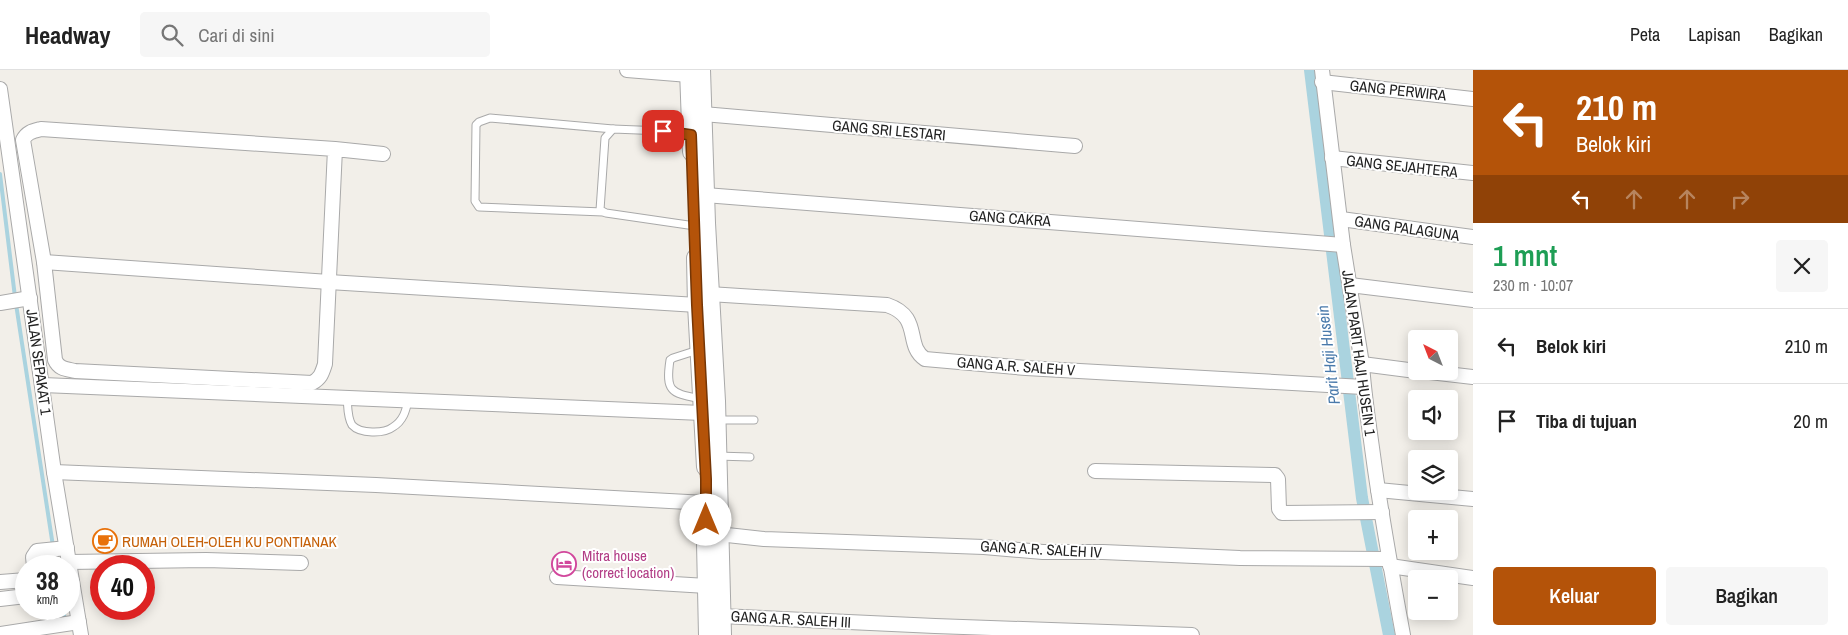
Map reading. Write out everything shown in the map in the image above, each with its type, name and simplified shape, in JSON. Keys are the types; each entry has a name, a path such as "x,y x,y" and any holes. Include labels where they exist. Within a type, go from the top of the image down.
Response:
{"street":[{"path":"627,70 693,72"},
{"path":"693,72 703,114 705,195 703,299 706,410 716,456 706,503 708,635"},
{"path":"693,72 691,135 695,226 703,299 699,350 718,534 722,635"},
{"name":"GANG PERWIRA","path":"1322,76 1473,99"},
{"name":"JALAN PARIT HAJI HUSEIN 1","path":"1322,76 1341,219 1338,244 1350,285 1362,364 1359,387 1378,490 1378,512 1403,635"},
{"name":"JALAN SEPAKAT 1","path":"0,89 3,129 25,299 43,385 54,472 61,555"},
{"name":"GANG SRI LESTARI","path":"703,114 1075,146"},
{"path":"336,149 325,364 321,376 312,383 75,371 62,368 56,360 44,262 24,140 26,135 32,131 42,129 336,149 382,154"},
{"name":"GANG SEJAHTERA","path":"1332,158 1473,173"},
{"name":"GANG CAKRA","path":"705,195 1338,244"},
{"name":"GANG PALAGUNA","path":"1341,219 1473,237"},
{"path":"44,262 329,282 703,299"},
{"path":"1350,285 1473,300"},
{"path":"3,303 25,299"},
{"name":"GANG A.R. SALEH V","path":"703,299 887,305 902,312 907,318 918,352 925,359 1026,368 1359,387"},
{"path":"1362,364 1408,370"},
{"path":"1458,375 1473,377"},
{"path":"43,385 706,410"},
{"path":"1095,471 1275,475 1278,479 1279,509 1282,513 1378,512"},
{"path":"54,472 376,485 706,503"},
{"path":"1378,490 1473,499"},
{"name":"GANG A.R. SALEH IV","path":"718,534 764,539 976,546 1043,552 1365,560 1387,562 1473,578"},
{"path":"34,555 37,552 60,552 301,563"},
{"path":"558,577 707,586"},
{"path":"0,582 15,581"},
{"path":"0,599 15,597"},
{"name":"GANG A.R. SALEH III","path":"721,616 1192,635"},
{"path":"0,634 70,627"}],"lane":[{"path":"691,135 663,131 490,118 476,125 475,201 479,207 603,212 695,226"},
{"path":"603,212 600,210 605,138 613,128"},
{"path":"699,350 670,360 668,374 673,391 706,410 754,420"},
{"path":"347,397 349,417 352,424 358,429 368,432 388,430 394,427 405,412 408,400"},
{"path":"716,456 750,457"}],"waterway":[{"name":"Parit Haji Husein","path":"1310,70 1362,498 1389,635"},
{"path":"0,174 15,297"},
{"path":"16,304 54,555"}],"place":[{"name":"RUMAH OLEH-OLEH KU PONTIANAK","path":"105,541"},
{"name":"Mitra house (correct location)","path":"564,564"}],"route":[{"path":"663,131 691,135 701,399 706,479 706,520"}]}
